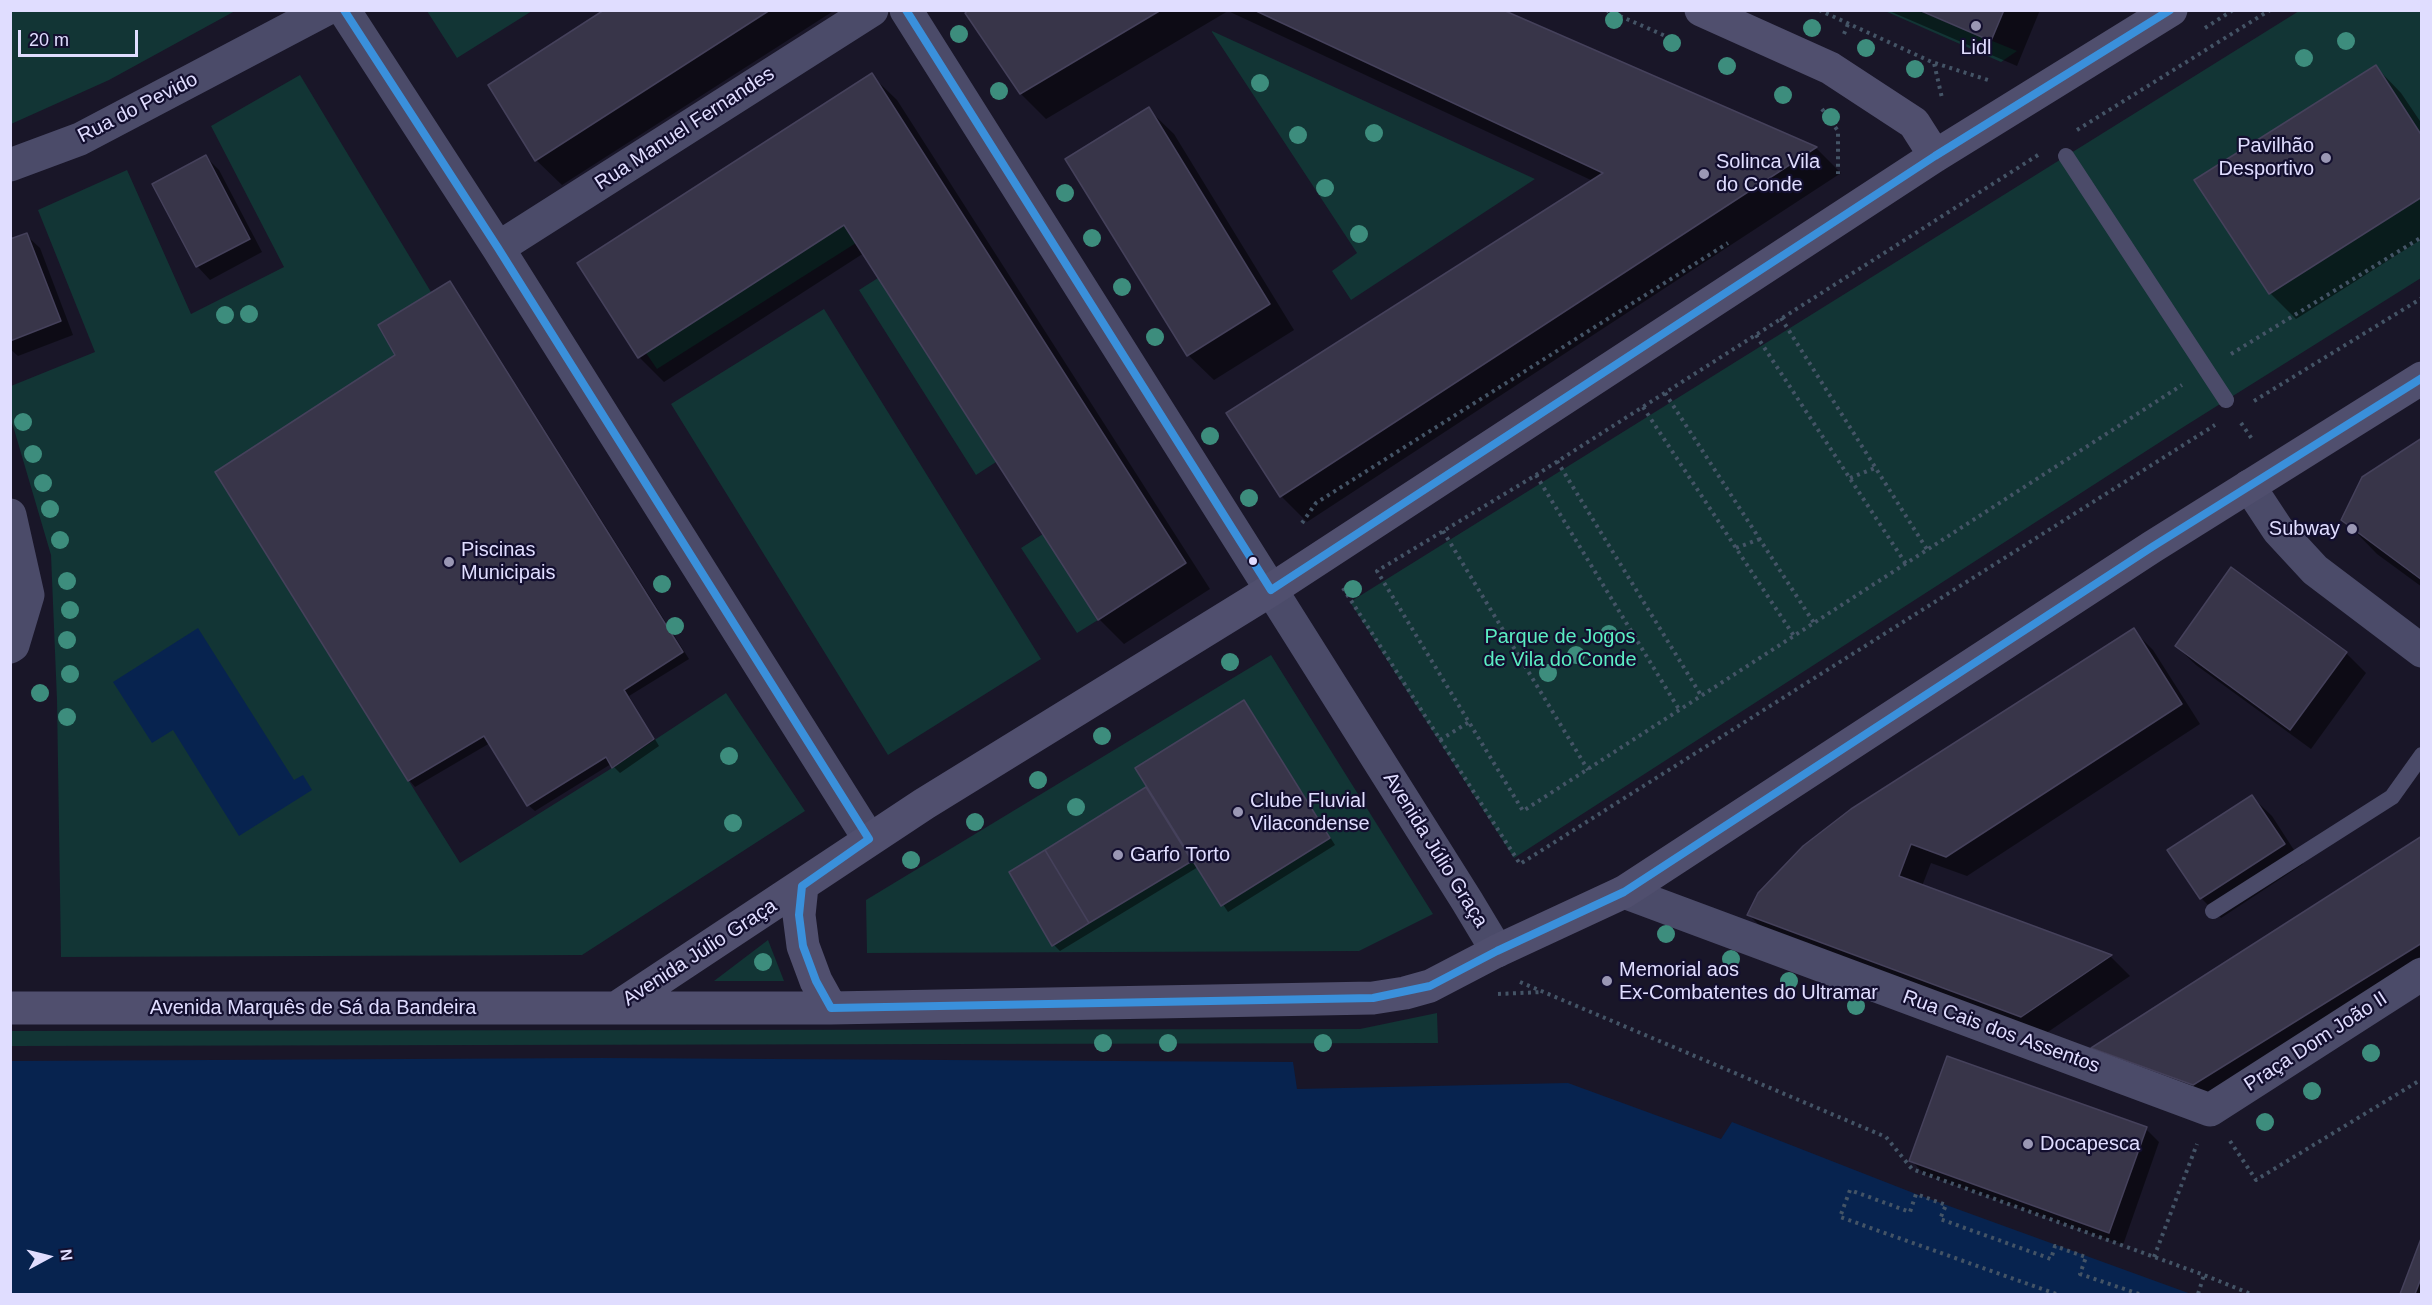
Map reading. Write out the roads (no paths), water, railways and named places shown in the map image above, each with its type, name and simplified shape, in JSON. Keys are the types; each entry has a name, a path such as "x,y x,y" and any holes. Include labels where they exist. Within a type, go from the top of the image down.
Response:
{"main road":[{"path":"1701,10 1830,68 1914,123 1935,156"},
{"name":"Avenida Júlio Graça","path":"616,1008 802,886 869,839 1271,590 1935,156 2171,10"},
{"name":"Avenida Júlio Graça","path":"1486,957 1624,892 2261,478 2421,378"},
{"path":"802,886 799,915 803,946 816,981 831,1008"},
{"name":"Avenida Marquês de Sá da Bandeira","path":"10,1008 831,1008 1373,998 1406,993 1430,986 1486,957"}],"street":[{"name":"Rua do Pevido","path":"10,165 80,139 326,10"},
{"path":"344,10 498,248 869,839"},
{"name":"Rua Manuel Fernandes","path":"498,248 872,10"},
{"path":"906,10 1271,590"},
{"path":"2261,478 2278,530 2315,570 2421,651"},
{"path":"10,515 28,595 13,645 10,646"},
{"name":"Avenida Júlio Graça","path":"1271,590 1486,957"},
{"name":"Rua Cais dos Assentos","path":"1624,892 2210,1110"},
{"name":"Praça Dom João II","path":"2210,1110 2421,974"}],"lane":[{"path":"2066,156 2230,407"},
{"path":"2213,911 2392,797 2421,755"}],"water":[{"path":"198,628 294,780 303,775 312,790 239,836 173,730 152,743 113,682"},
{"path":"602,1058 1293,1062 1297,1089 1568,1083 1721,1139 1732,1122 1916,1194 2191,1294 11,1294 11,1061"}],"place":[{"name":"Lidl","path":"1976,26"},
{"name":"Pavilhão Desportivo","path":"2326,158"},
{"name":"Solinca Vila do Conde","path":"1704,174"},
{"name":"Subway","path":"2352,529"},
{"name":"Piscinas Municipais","path":"449,562"},
{"name":"Clube Fluvial Vilacondense","path":"1238,812"},
{"name":"Garfo Torto","path":"1118,855"},
{"name":"Memorial aos Ex-Combatentes do Ultramar","path":"1607,981"},
{"name":"Docapesca","path":"2028,1144"}],"park label":[{"name":"Parque de Jogos de Vila do Conde","path":"1560,648"}]}
